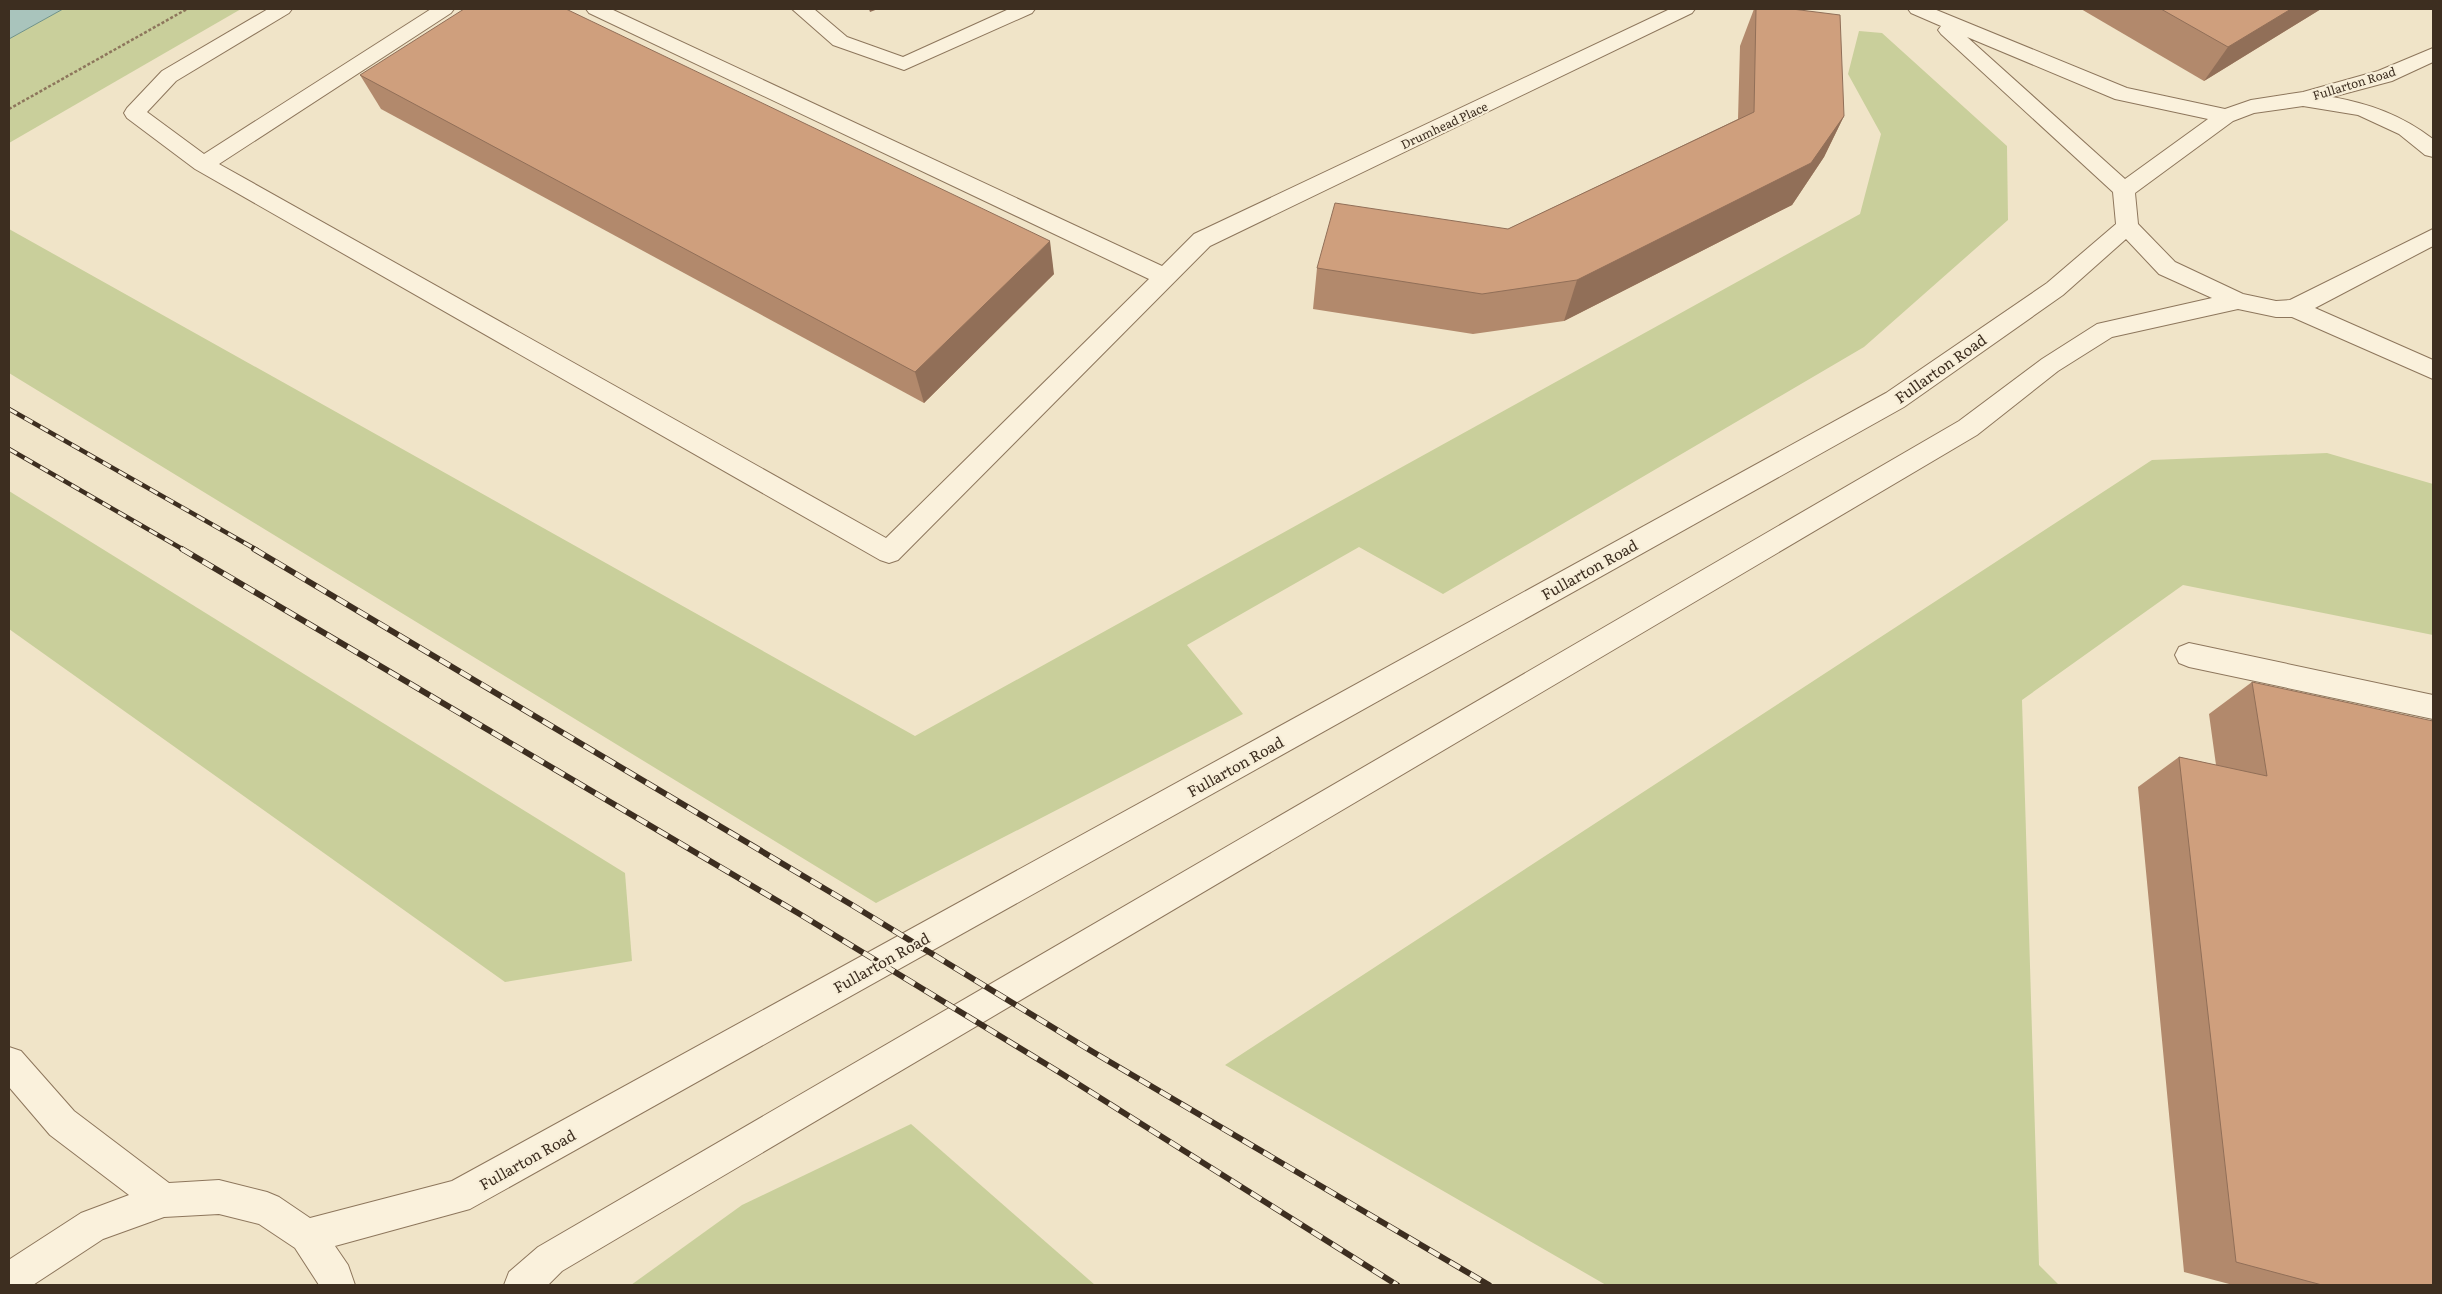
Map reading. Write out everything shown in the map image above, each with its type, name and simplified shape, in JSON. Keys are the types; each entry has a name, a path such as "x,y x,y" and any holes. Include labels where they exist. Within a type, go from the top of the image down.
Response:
{"street":[{"path":"282,9 169,76 134,113 203,164 444,9"},
{"path":"596,9 1165,277"},
{"path":"802,9 840,42 904,64 1026,9"},
{"name":"Drumhead Place","path":"203,164 888,552 1202,240 1685,9"},
{"path":"1926,13 2122,94 2226,116"},
{"path":"1926,13 2124,190 2127,226 2166,268 2238,301 2276,309 2294,308 2433,238"},
{"name":"Fullarton Road","path":"2303,99 2385,76 2433,54"},
{"path":"2124,190 2226,116 2251,107 2303,99 2363,109 2406,129 2433,150"},
{"name":"Fullarton Road","path":"307,1236 458,1197 688,1070 1895,400 2055,288 2127,226"},
{"path":"522,1285 550,1259 1968,428 2050,365 2104,330 2238,301"},
{"path":"2294,308 2433,370"},
{"path":"2189,655 2433,707"},
{"path":"9,1063 62,1122 164,1200"},
{"path":"9,1284 22,1270 93,1225 164,1200 219,1197 267,1209 307,1236 335,1278 337,1285"}],"path":[{"path":"9,109 187,9"}],"green space":[{"path":"63,9 241,9 9,143 9,39"},
{"path":"1859,31 1882,33 2007,146 2008,220 1864,347 1443,594 1359,547 1187,645 1243,714 876,903 9,373 9,229 915,736 1860,214 1881,134 1848,74"},
{"path":"2327,453 2433,484 2433,635 2183,585 2022,700 2039,1265 2059,1285 1606,1285 1225,1065 2152,460"},
{"path":"9,491 625,873 632,961 505,982 9,629"},
{"path":"911,1124 1095,1285 631,1285 742,1205"}],"water":[{"path":"9,9 63,9 9,39"}],"building":[{"path":"464,9 566,9 1050,241 915,372 360,75"},
{"path":"1756,9 1792,9 1840,15 1844,116 1811,163 1577,280 1482,294 1317,268 1335,203 1508,229 1754,112"},
{"path":"2161,9 2291,9 2228,47"},
{"path":"2252,682 2433,721 2433,1285 2322,1285 2236,1262 2179,757 2267,776"}],"railway":[{"path":"9,409 257,550"},
{"path":"9,449 184,550"},
{"path":"182,549 798,913 1059,1072 1397,1285"},
{"path":"254,549 852,905 1093,1052 1489,1285"}]}
